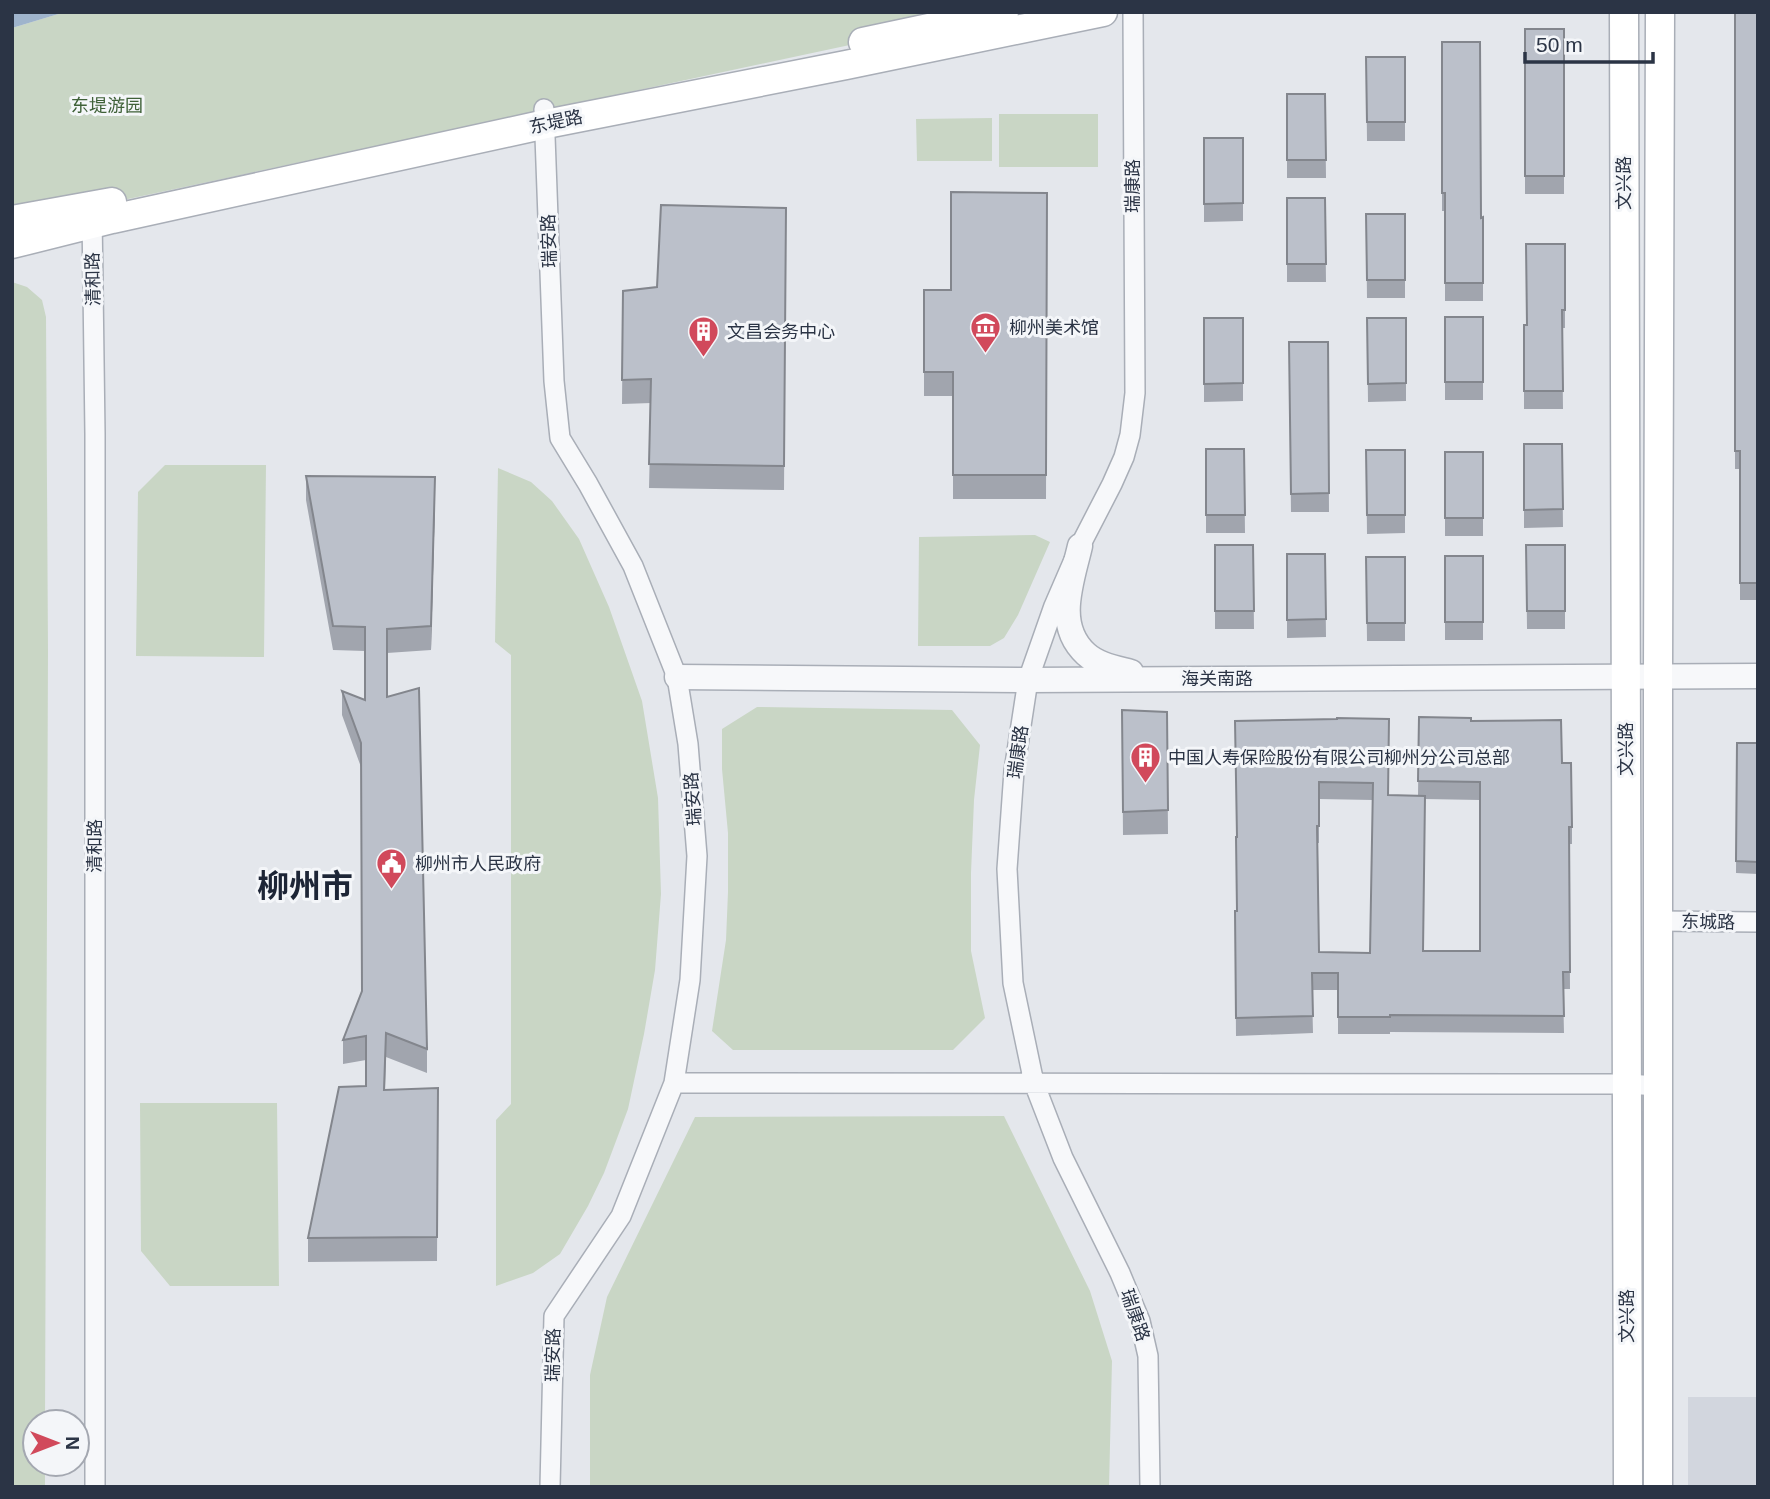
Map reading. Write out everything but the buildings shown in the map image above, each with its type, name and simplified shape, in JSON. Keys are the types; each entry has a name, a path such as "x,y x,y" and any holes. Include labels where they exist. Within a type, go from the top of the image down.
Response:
{"main road":[{"path":"12,244 92,215 545,117 1004,12"},
{"name":"东堤路","path":"545,117 846,65 1103,12"},
{"name":"文兴路","path":"1624,12 1628,1487"},
{"name":"文兴路","path":"1658,1487 1660,12"},
{"path":"12,220 92,215"}],"street":[{"name":"瑞康路","path":"1133,12 1133,417 1124,457 1054,606 1028,680 1014,771 1007,869 1013,983 1034,1083 1063,1158 1120,1273 1140,1321 1149,1356 1150,1487"},
{"name":"瑞安路","path":"545,117 554,381 560,438 633,566 677,677 688,744 697,856 691,980 674,1083 621,1216 554,1316 550,1487"},
{"name":"清和路","path":"92,215 95,434 95,1487"},
{"path":"1080,546 1067,606 1071,632 1087,655 1110,666 1156,679"},
{"name":"海关南路","path":"677,677 1028,680 1758,676"},
{"name":"东城路","path":"1658,921 1758,922"},
{"path":"674,1083 1658,1086"}],"shaded area":[{"path":"1688,1397 1758,1397 1758,1487 1688,1487"}],"green space":[{"name":"东堤游园","path":"65,12 1004,12 114,202 12,220 12,28"},
{"path":"999,114 1098,114 1098,167 999,167"},
{"path":"992,118 992,161 917,161 916,119"},
{"path":"12,282 27,287 42,300 46,317 48,652 45,1408 21,1408 21,1478 45,1478 45,1487 12,1487"},
{"path":"165,465 266,465 264,657 136,656 138,492"},
{"path":"498,468 531,482 552,501 579,539 609,607 642,701 658,798 661,894 655,970 644,1034 628,1109 604,1173 560,1254 533,1273 496,1286 496,1120 511,1104 511,655 495,642"},
{"path":"1035,535 1050,542 1018,615 1004,638 990,646 918,646 919,537"},
{"path":"757,707 952,710 980,745 974,800 971,951 985,1018 953,1050 733,1050 712,1031 726,940 728,892 728,833 722,769 722,729"},
{"path":"140,1103 277,1103 279,1286 170,1286 141,1251"},
{"path":"1004,1116 1090,1291 1112,1361 1109,1487 590,1487 590,1375 607,1297 695,1117"}],"water":[{"path":"12,12 65,12 12,28"}],"place":[{"name":"柳州美术馆","path":"986,355"},
{"name":"文昌会务中心","path":"704,359"},
{"name":"中国人寿保险股份有限公司柳州分公司总部","path":"1145,785"},
{"name":"柳州市人民政府","path":"392,891"}],"district":[{"name":"柳州市","path":"305,886"}]}
